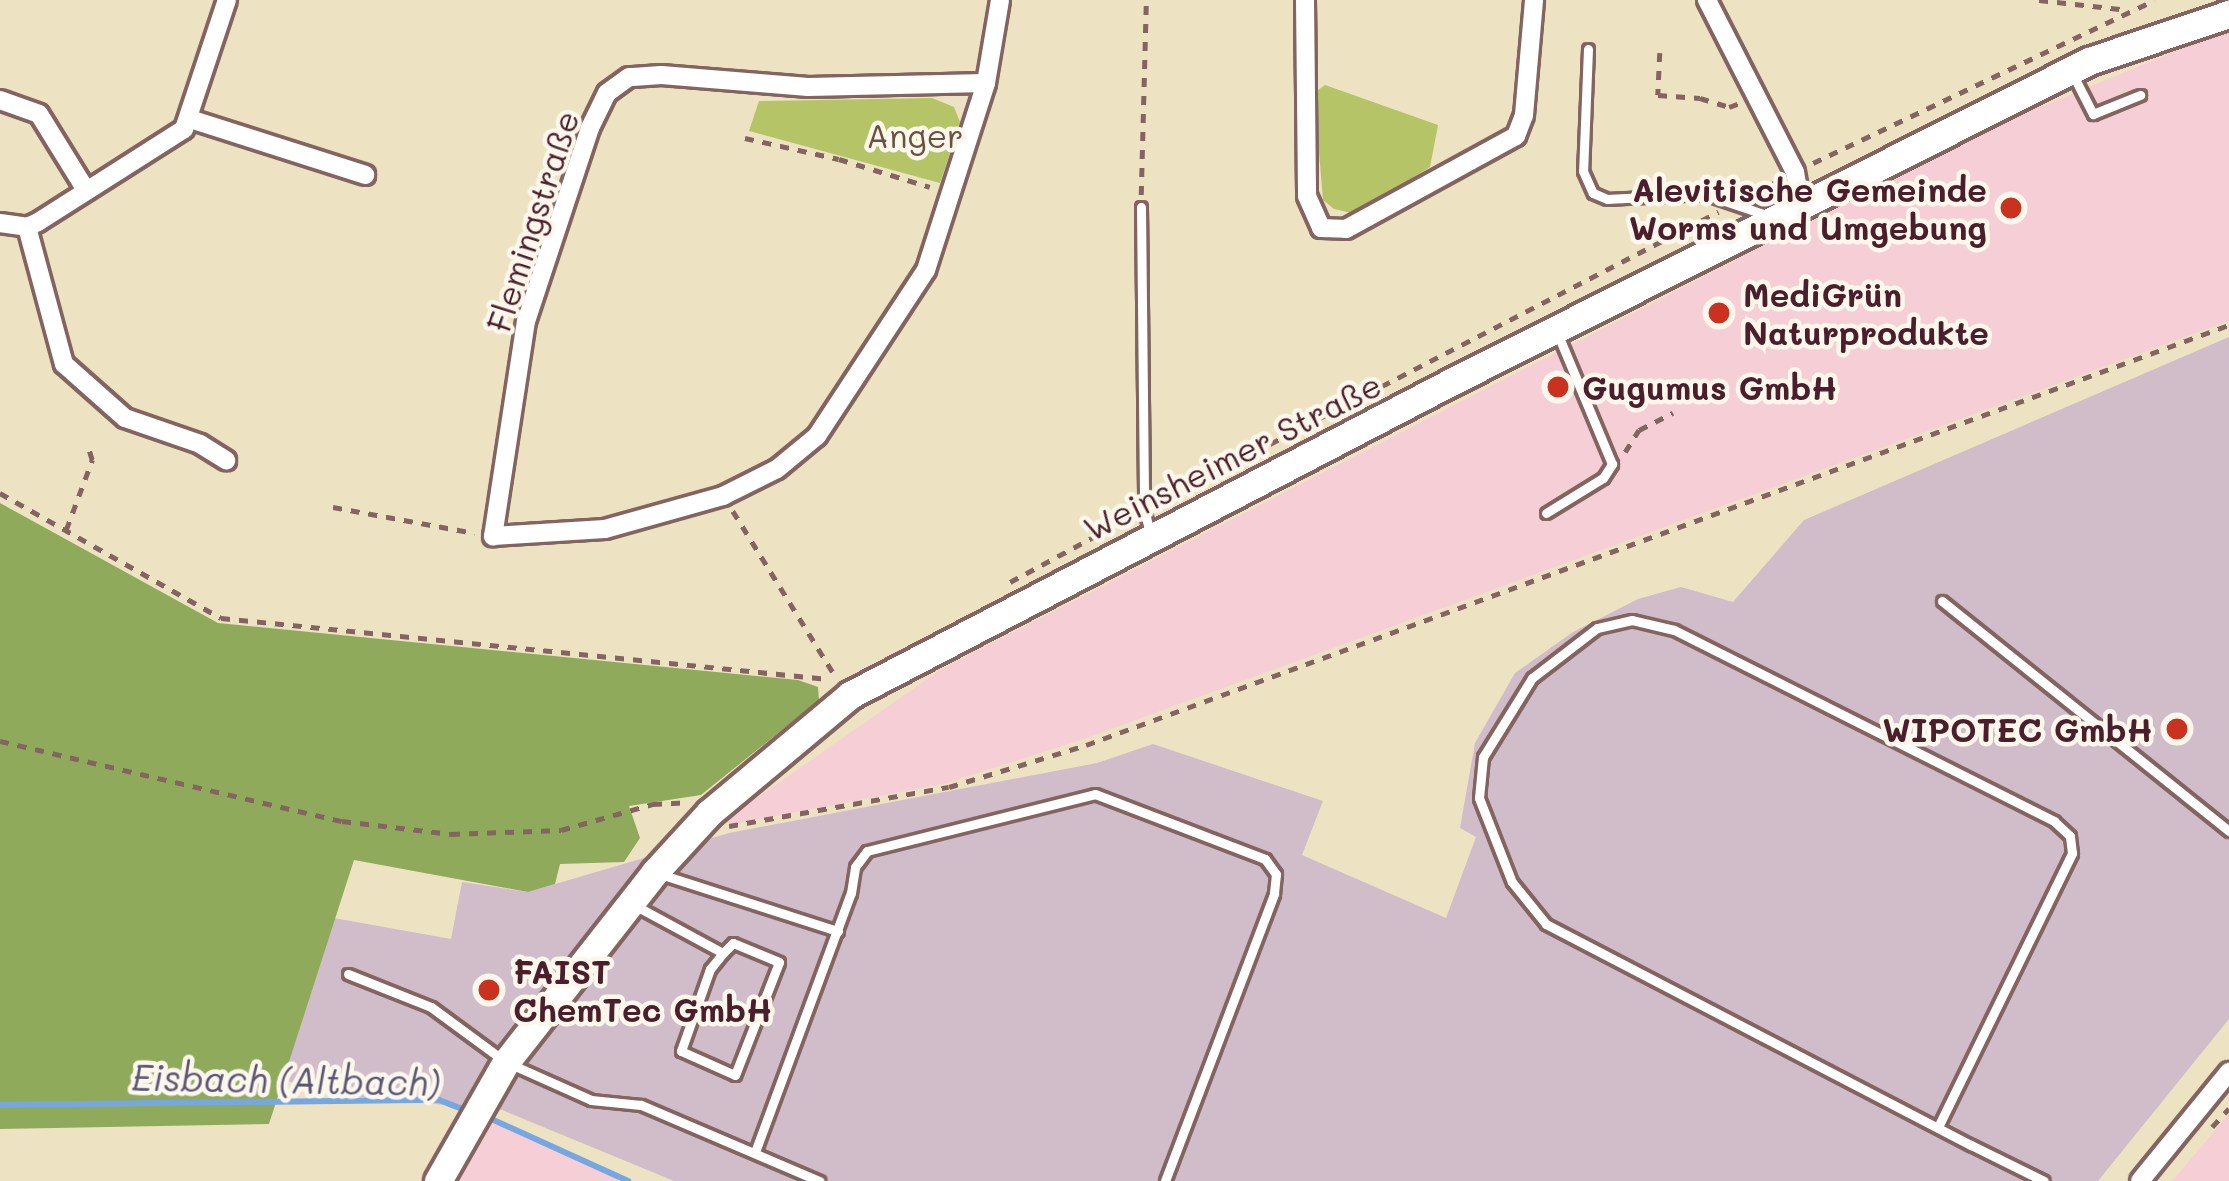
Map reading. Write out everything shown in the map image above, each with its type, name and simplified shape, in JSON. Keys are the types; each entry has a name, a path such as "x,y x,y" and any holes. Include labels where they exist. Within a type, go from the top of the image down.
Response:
{"main road":[{"name":"Weinsheimer Straße","path":"438,1181 506,1062 655,872 709,814 850,695 1556,329 2070,70 2229,14"}],"street":[{"path":"0,223 27,227 184,129 226,0"},
{"path":"493,536 605,530 723,496 777,470 817,436 926,270 986,83 1000,0"},
{"path":"1305,0 1307,196 1322,228 1346,229 1516,136 1524,115 1534,0"},
{"path":"1708,0 1795,172 1789,213"},
{"name":"Flemingstraße","path":"493,536 526,321 590,128 607,93 629,77 661,75 808,87 986,83"},
{"path":"0,100 39,114 86,190"},
{"path":"190,119 365,175"},
{"path":"27,227 45,308 64,364 125,418 200,443 226,460"},
{"path":"2140,1181 2229,1072"}],"lane":[{"path":"1588,49 1583,171 1593,193 1607,199 1704,194 1789,213"},
{"path":"2070,70 2092,114 2140,95"},
{"path":"1141,207 1144,510 1152,537"},
{"path":"1546,513 1603,478 1612,464 1556,329"},
{"path":"1942,601 2229,831"},
{"path":"1938,1127 2072,854 2070,836 2054,821 1674,630 1632,620 1597,628 1532,678 1484,757 1479,798 1512,882 1546,924 1938,1127 2044,1181"},
{"path":"754,1152 838,931 855,867 867,851 1070,796 1095,794 1264,859 1276,874 1274,894 1165,1181"},
{"path":"655,872 838,931"},
{"path":"632,903 722,953"},
{"path":"734,943 779,962 735,1075 681,1051 710,970 722,953 734,943"},
{"path":"348,974 431,1007 506,1062 591,1100 641,1105 819,1181"}],"path":[{"path":"1141,207 1146,0"},
{"path":"2039,0 2131,10"},
{"path":"1660,53 1658,95 1700,98 1729,107 1755,97"},
{"path":"746,138 839,159 952,195"},
{"path":"0,741 342,821 452,833 561,830 653,804 686,801 732,828 797,818 950,787 1086,745 2229,325"},
{"path":"1612,464 1639,430 1673,413"},
{"path":"66,530 92,460 88,448"},
{"path":"0,493 221,618 838,680 723,496"},
{"path":"333,507 493,536"}],"shaded area":[{"path":"2229,29 2229,321 1084,739 947,783 730,825 725,820 943,668 2002,123"},
{"path":"2229,337 2229,1019 2098,1181 674,1181 502,1110 346,1096 283,1080 334,918 451,939 462,882 528,892 729,833 1097,763 1153,744 1323,801 1302,855 1446,918 1476,837 1460,828 1475,743 1515,673 1573,632 1638,599 1681,587 1733,602 1804,520"},
{"path":"2229,1114 2229,1181 2172,1181"},
{"path":"474,1119 502,1123 628,1181 436,1181"}],"green space":[{"path":"1325,85 1438,125 1430,167 1356,214 1334,209 1323,200 1314,93"},
{"name":"Anger","path":"932,98 954,107 960,122 940,183 749,131 759,101"},
{"path":"0,503 218,623 798,680 818,687 819,700 701,795 629,806 640,838 624,862 560,864 555,884 528,892 354,860 269,1124 0,1129"}],"waterway":[{"name":"Eisbach (Altbach)","path":"0,1105 439,1100 468,1111"},
{"name":"Eisbach (Altbach)","path":"487,1117 628,1181"}],"place":[{"name":"Alevitische Gemeinde Worms und Umgebung","path":"2011,208"},
{"name":"MediGrün Naturprodukte","path":"1719,313"},
{"name":"Gugumus GmbH","path":"1558,387"},
{"name":"WIPOTEC GmbH","path":"2177,729"},
{"name":"FAIST ChemTec GmbH","path":"489,990"}]}
